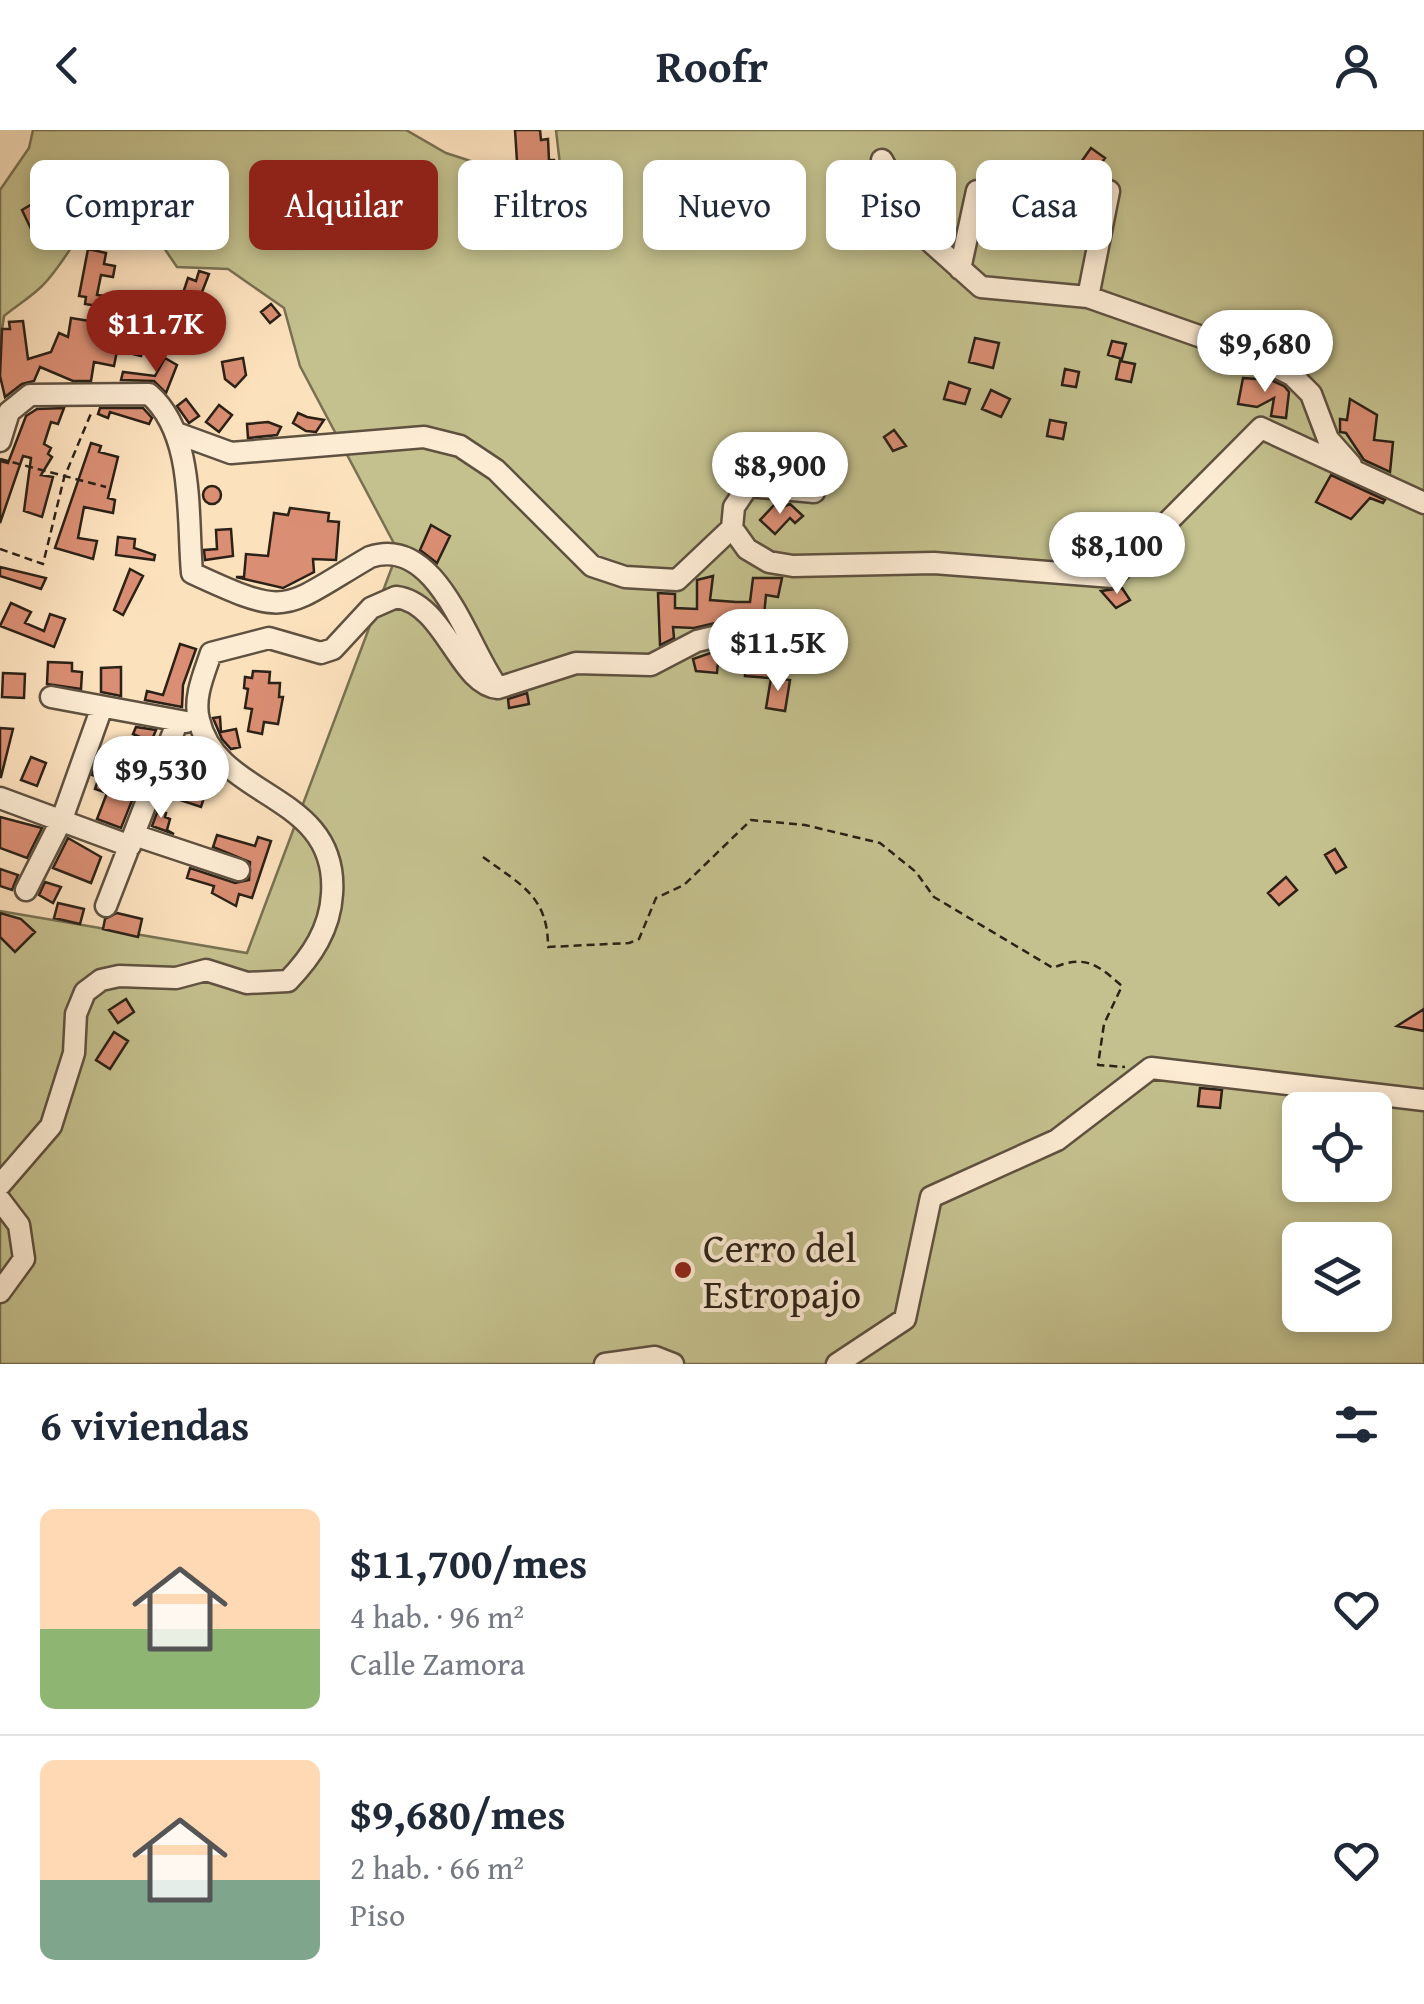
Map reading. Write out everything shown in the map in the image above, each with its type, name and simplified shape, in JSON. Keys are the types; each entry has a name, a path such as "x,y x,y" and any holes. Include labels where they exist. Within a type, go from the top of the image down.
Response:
{"street":[{"path":"960,268 976,196"},
{"path":"940,250 980,288 1088,297 1250,354 1292,375 1311,394 1328,439 1360,473"},
{"path":"1088,297 1097,250"},
{"path":"0,441 10,412 30,396 149,394 167,410 179,434 192,573 256,603 274,604 306,598 382,553 404,556 442,589 466,628 481,666 498,688"},
{"path":"732,528 747,549 781,564 934,563 1113,577 1260,428 1424,503"},
{"path":"179,434 231,453 424,438 460,446 496,470 592,566 625,577 677,580 732,528 734,508 748,486 814,492"},
{"path":"106,906 188,722 211,653 218,648 269,638 321,653 333,649 371,608 396,597 425,608 474,673 486,685 498,688 576,663 652,665 696,642 730,633 757,643 788,630"},
{"path":"0,1185 51,1126 69,1073 76,1014 85,992 100,980 119,976 176,978 206,970 247,983 288,980 320,938 331,912 332,887 322,841 298,812 258,789 217,754 188,722 51,697"},
{"path":"26,890 62,819 102,707"},
{"path":"0,798 132,841 239,870"},
{"path":"837,1364 905,1319 931,1197 1057,1140 1151,1068 1424,1100"},
{"path":"0,1200 19,1225 24,1259 0,1292"},
{"path":"606,1364 656,1356 673,1364"}],"path":[{"path":"0,549 43,564 64,478 78,438 102,392"},
{"path":"0,459 106,487"},
{"path":"483,857 538,901 548,918 548,947 612,944 639,939 656,898 699,872 751,820 860,836 880,843 916,872 934,897 1053,968 1072,959 1095,962 1122,986 1104,1024 1098,1066 1151,1068"}],"shaded area":[{"path":"33,130 406,130 446,153 468,160 458,160 458,250 623,250 623,160 559,160 556,130 1424,130 1424,1364 0,1364 0,911 247,953 398,551 300,366 284,308 228,269 177,267 165,250 229,250 229,160 30,160 30,250 70,250 42,286 4,316 0,344 0,190 29,148"}],"building":[{"path":"515,130 540,130 541,140 548,139 549,160 517,160"},
{"path":"1091,148 1105,158 1104,160 1083,160"},
{"path":"30,205 30,227 22,210"},
{"path":"88,250 106,253 104,264 115,266 113,277 101,275 97,295 163,303 161,316 85,304 86,297 79,296"},
{"path":"199,271 209,274 197,305 183,293 188,278 196,281"},
{"path":"271,304 280,315 270,323 261,312"},
{"path":"71,318 102,323 98,341 118,346 114,366 94,362 91,381 73,381 40,367 34,381 22,384 5,397 0,376 2,329 10,329 9,322 23,321 28,359 51,352 59,333 68,337"},
{"path":"134,330 149,334 141,356 129,353"},
{"path":"975,338 999,343 993,368 969,362"},
{"path":"1112,341 1126,344 1122,359 1108,355"},
{"path":"165,358 177,365 166,393 154,381 121,380 123,372 155,376"},
{"path":"243,358 246,375 235,387 225,379 222,362"},
{"path":"1120,361 1135,364 1131,382 1116,379"},
{"path":"1065,369 1079,372 1076,387 1062,385"},
{"path":"1243,378 1271,380 1284,386 1289,392 1286,418 1271,416 1274,398 1257,407 1238,404"},
{"path":"949,382 970,389 965,404 944,399"},
{"path":"991,390 1010,399 1001,417 982,409"},
{"path":"186,399 199,416 189,423 177,406"},
{"path":"1350,399 1377,415 1374,440 1393,442 1390,472 1364,460 1346,433 1340,432 1340,419 1347,420"},
{"path":"219,405 232,415 219,432 206,422"},
{"path":"64,408 58,424 51,422 44,444 51,448 48,454 52,457 41,475 53,477 42,517 24,511 31,458 23,456 0,523 0,461 8,463 26,416 37,409"},
{"path":"100,408 143,408 152,418 149,424 110,412 108,418 98,414"},
{"path":"298,413 324,420 316,432 306,431 293,423"},
{"path":"1050,420 1066,423 1063,439 1047,436"},
{"path":"268,422 281,427 277,435 248,438 247,424"},
{"path":"894,430 906,446 893,451 884,437"},
{"path":"801,439 816,442 810,478 794,476"},
{"path":"91,443 101,446 99,452 118,457 108,498 115,500 113,513 84,507 78,538 97,541 93,559 55,548"},
{"path":"1331,475 1385,500 1383,503 1370,498 1351,519 1316,502"},
{"path":"212,486 219,488 219,502 212,504 205,502 203,495 205,488"},
{"path":"776,503 780,508 790,504 803,516 795,523 790,518 775,534 760,520"},
{"path":"290,508 329,513 328,521 339,522 336,560 313,559 314,572 283,588 236,577 244,577 246,554 268,556 274,513 288,515"},
{"path":"431,525 450,536 437,563 420,550"},
{"path":"231,529 233,556 205,560 204,550 217,549 216,530"},
{"path":"118,537 135,539 134,548 155,555 154,560 116,555"},
{"path":"0,567 46,578 41,589 0,576"},
{"path":"130,569 143,576 123,615 114,610"},
{"path":"713,576 710,600 736,602 750,602 753,578 782,578 778,597 766,595 763,625 757,628 728,620 694,628 673,627 674,638 660,645 658,593 675,594 675,608 697,609 697,580"},
{"path":"1122,588 1130,600 1116,608 1101,591"},
{"path":"11,603 31,612 25,623 44,631 50,614 65,619 54,647 0,626"},
{"path":"803,617 818,619 814,636 800,633"},
{"path":"180,644 196,649 183,685 182,707 145,700 147,691 163,695"},
{"path":"719,650 717,673 696,671 693,659"},
{"path":"773,651 769,678 745,676 746,660"},
{"path":"48,662 72,663 72,671 82,672 81,689 47,684"},
{"path":"121,667 121,696 101,692 101,668"},
{"path":"253,671 270,672 269,683 280,683 279,697 283,697 278,724 264,722 262,734 248,731 252,709 245,708 248,689 244,688 245,677 252,678"},
{"path":"3,673 25,674 24,698 2,697"},
{"path":"771,678 790,680 785,711 766,708"},
{"path":"527,693 529,704 509,708 508,699"},
{"path":"220,717 221,732 236,729 240,747 231,749 222,739 213,718"},
{"path":"136,727 156,730 151,742 133,734"},
{"path":"0,728 13,729 1,777 0,777"},
{"path":"181,750 201,757 199,773 211,776 201,807 180,800 183,792 167,788"},
{"path":"31,757 46,763 37,786 21,780"},
{"path":"98,760 141,778 121,828 97,819 107,793 95,789 99,777 92,775"},
{"path":"158,810 170,819 167,830 174,834 152,826"},
{"path":"0,817 42,828 27,858 0,848"},
{"path":"217,835 255,846 258,837 271,841 252,898 239,894 236,906 212,893 214,886 187,878 190,868 235,883 249,880 250,862 213,847"},
{"path":"68,838 101,857 91,883 53,868"},
{"path":"1335,849 1346,867 1336,873 1325,855"},
{"path":"0,869 18,875 12,890 0,886"},
{"path":"1286,877 1297,890 1279,905 1268,893"},
{"path":"45,882 61,887 53,903 39,895"},
{"path":"58,903 84,909 80,924 54,918"},
{"path":"0,913 21,919 35,932 15,952 0,937"},
{"path":"117,913 142,919 138,937 103,929 105,919"},
{"path":"126,999 134,1012 118,1023 109,1010"},
{"path":"1424,1009 1424,1031 1397,1026"},
{"path":"114,1032 128,1041 110,1069 96,1060"},
{"path":"1200,1088 1222,1090 1220,1108 1198,1106"}],"place":[{"name":"Cerro del Estropajo","path":"683,1270"}]}
